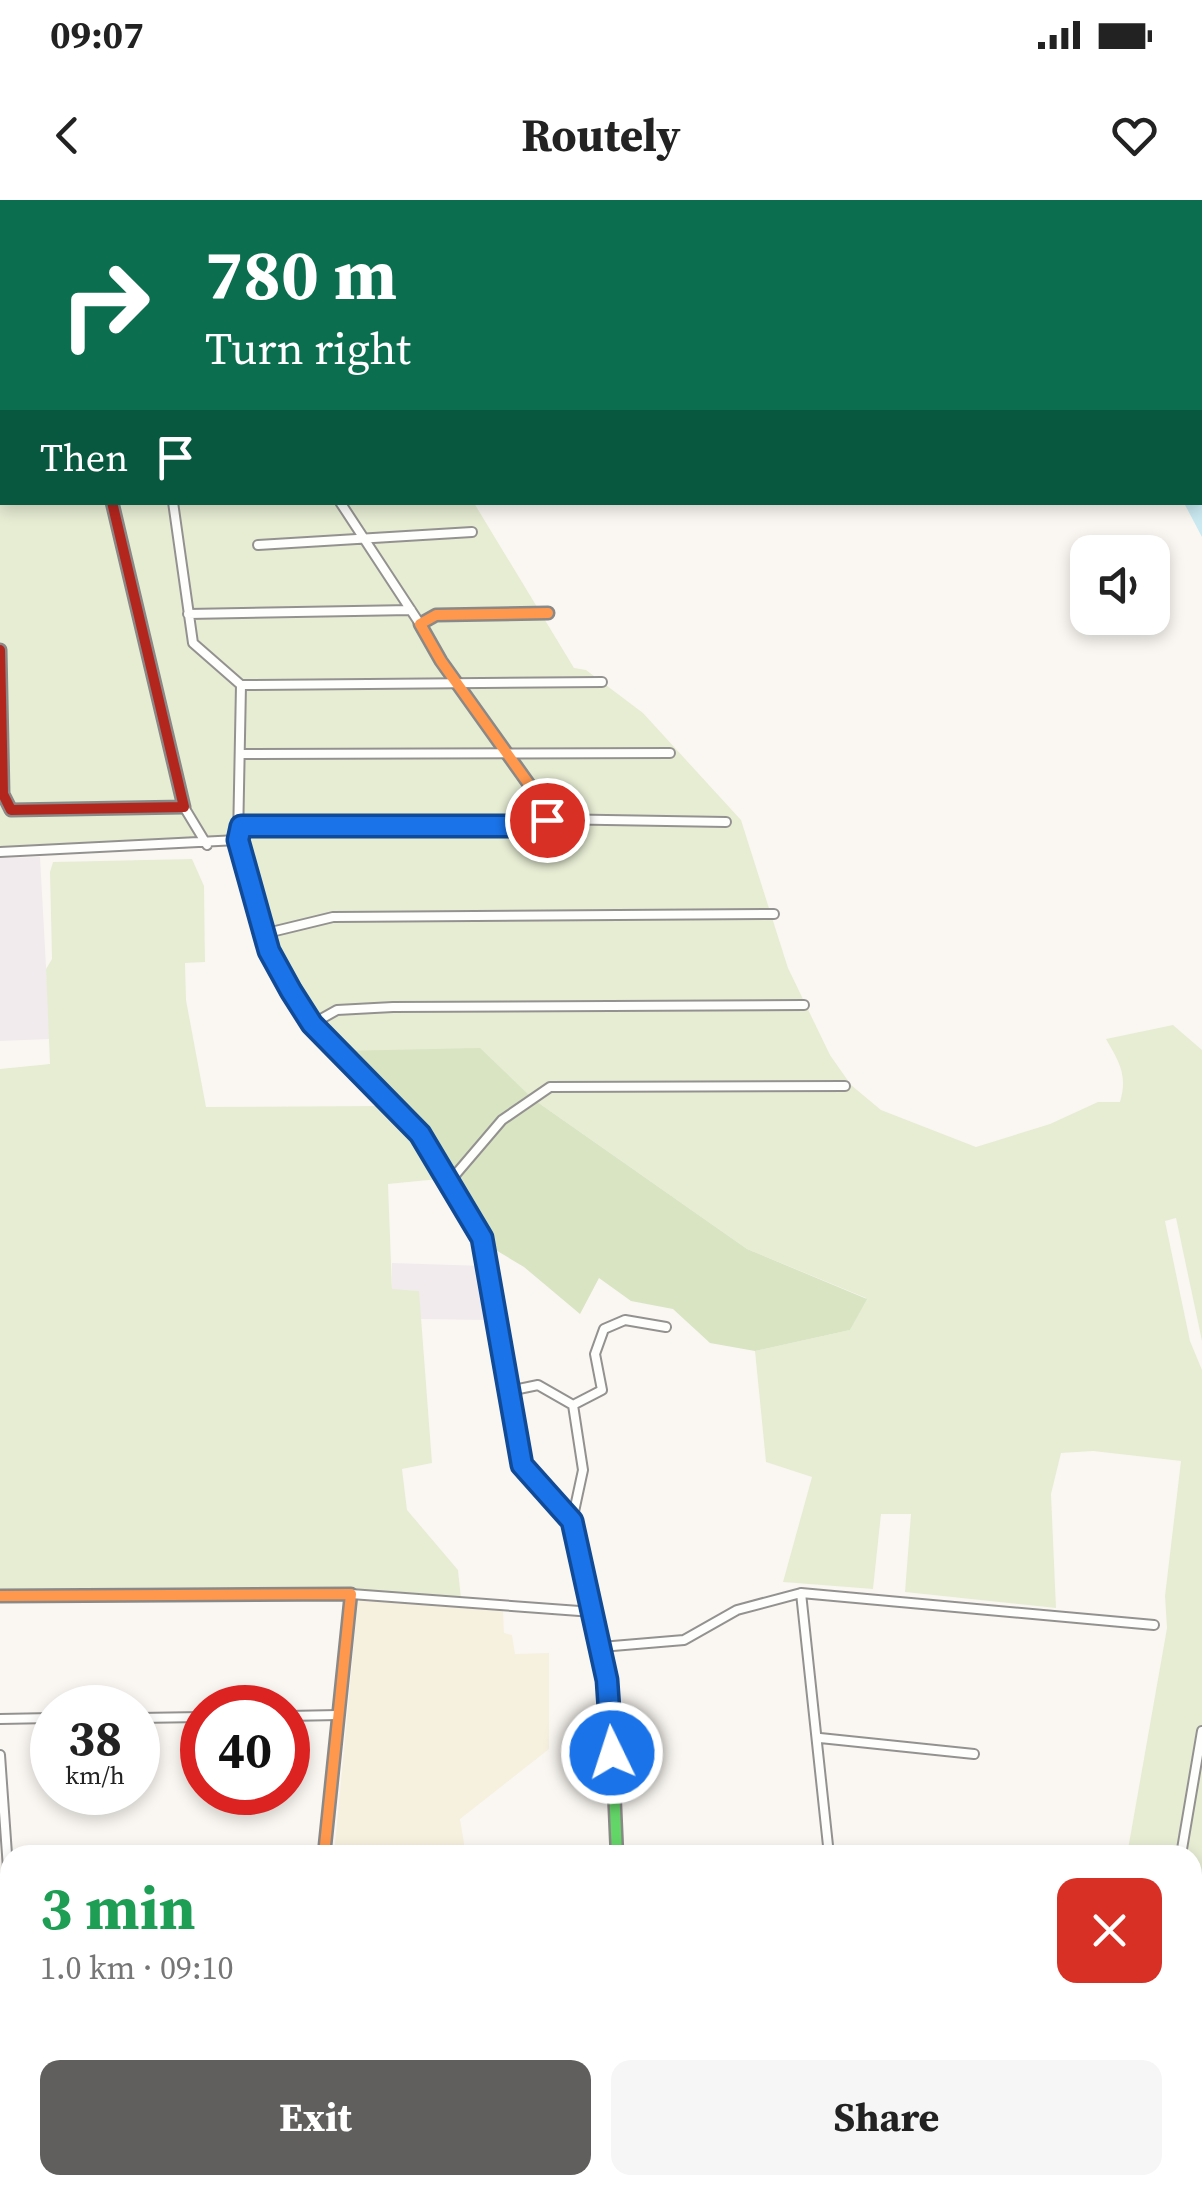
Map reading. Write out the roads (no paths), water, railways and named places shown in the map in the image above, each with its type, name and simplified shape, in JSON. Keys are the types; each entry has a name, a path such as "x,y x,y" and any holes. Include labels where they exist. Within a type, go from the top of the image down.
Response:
{"street":[{"path":"113,505 184,806 207,845"},
{"path":"173,505 196,649 241,685 602,682"},
{"path":"342,505 546,808 547,820"},
{"path":"258,545 472,532"},
{"path":"188,614 412,610"},
{"path":"420,624 436,615 548,613"},
{"path":"0,650 3,794 11,810 184,806"},
{"path":"241,685 238,840 263,934 312,1024 420,1134 485,1246 522,1465 572,1521"},
{"path":"240,754 670,753"},
{"path":"241,826 529,826 547,820 726,822"},
{"path":"0,852 207,845 238,840"},
{"path":"263,934 333,918 774,914"},
{"path":"312,1024 337,1010 393,1007 804,1005"},
{"path":"450,1181 502,1120 550,1087 845,1086"},
{"path":"509,1391 538,1386 573,1405 598,1396 602,1390 596,1354 604,1329 625,1320 666,1327"},
{"path":"573,1405 583,1470 572,1521 601,1646 611,1719 617,1845"},
{"path":"601,1646 669,1644 736,1610 801,1593 1154,1624"},
{"path":"801,1593 829,1845"},
{"path":"0,1596 352,1594 593,1612"},
{"path":"326,1845 352,1594"},
{"path":"310,1716 338,1715"},
{"path":"0,1719 30,1718"},
{"path":"1183,1845 1202,1732"},
{"path":"820,1738 974,1754"},
{"path":"0,1755 8,1845"}],"water":[{"path":"1185,505 1202,505 1202,537"}]}
